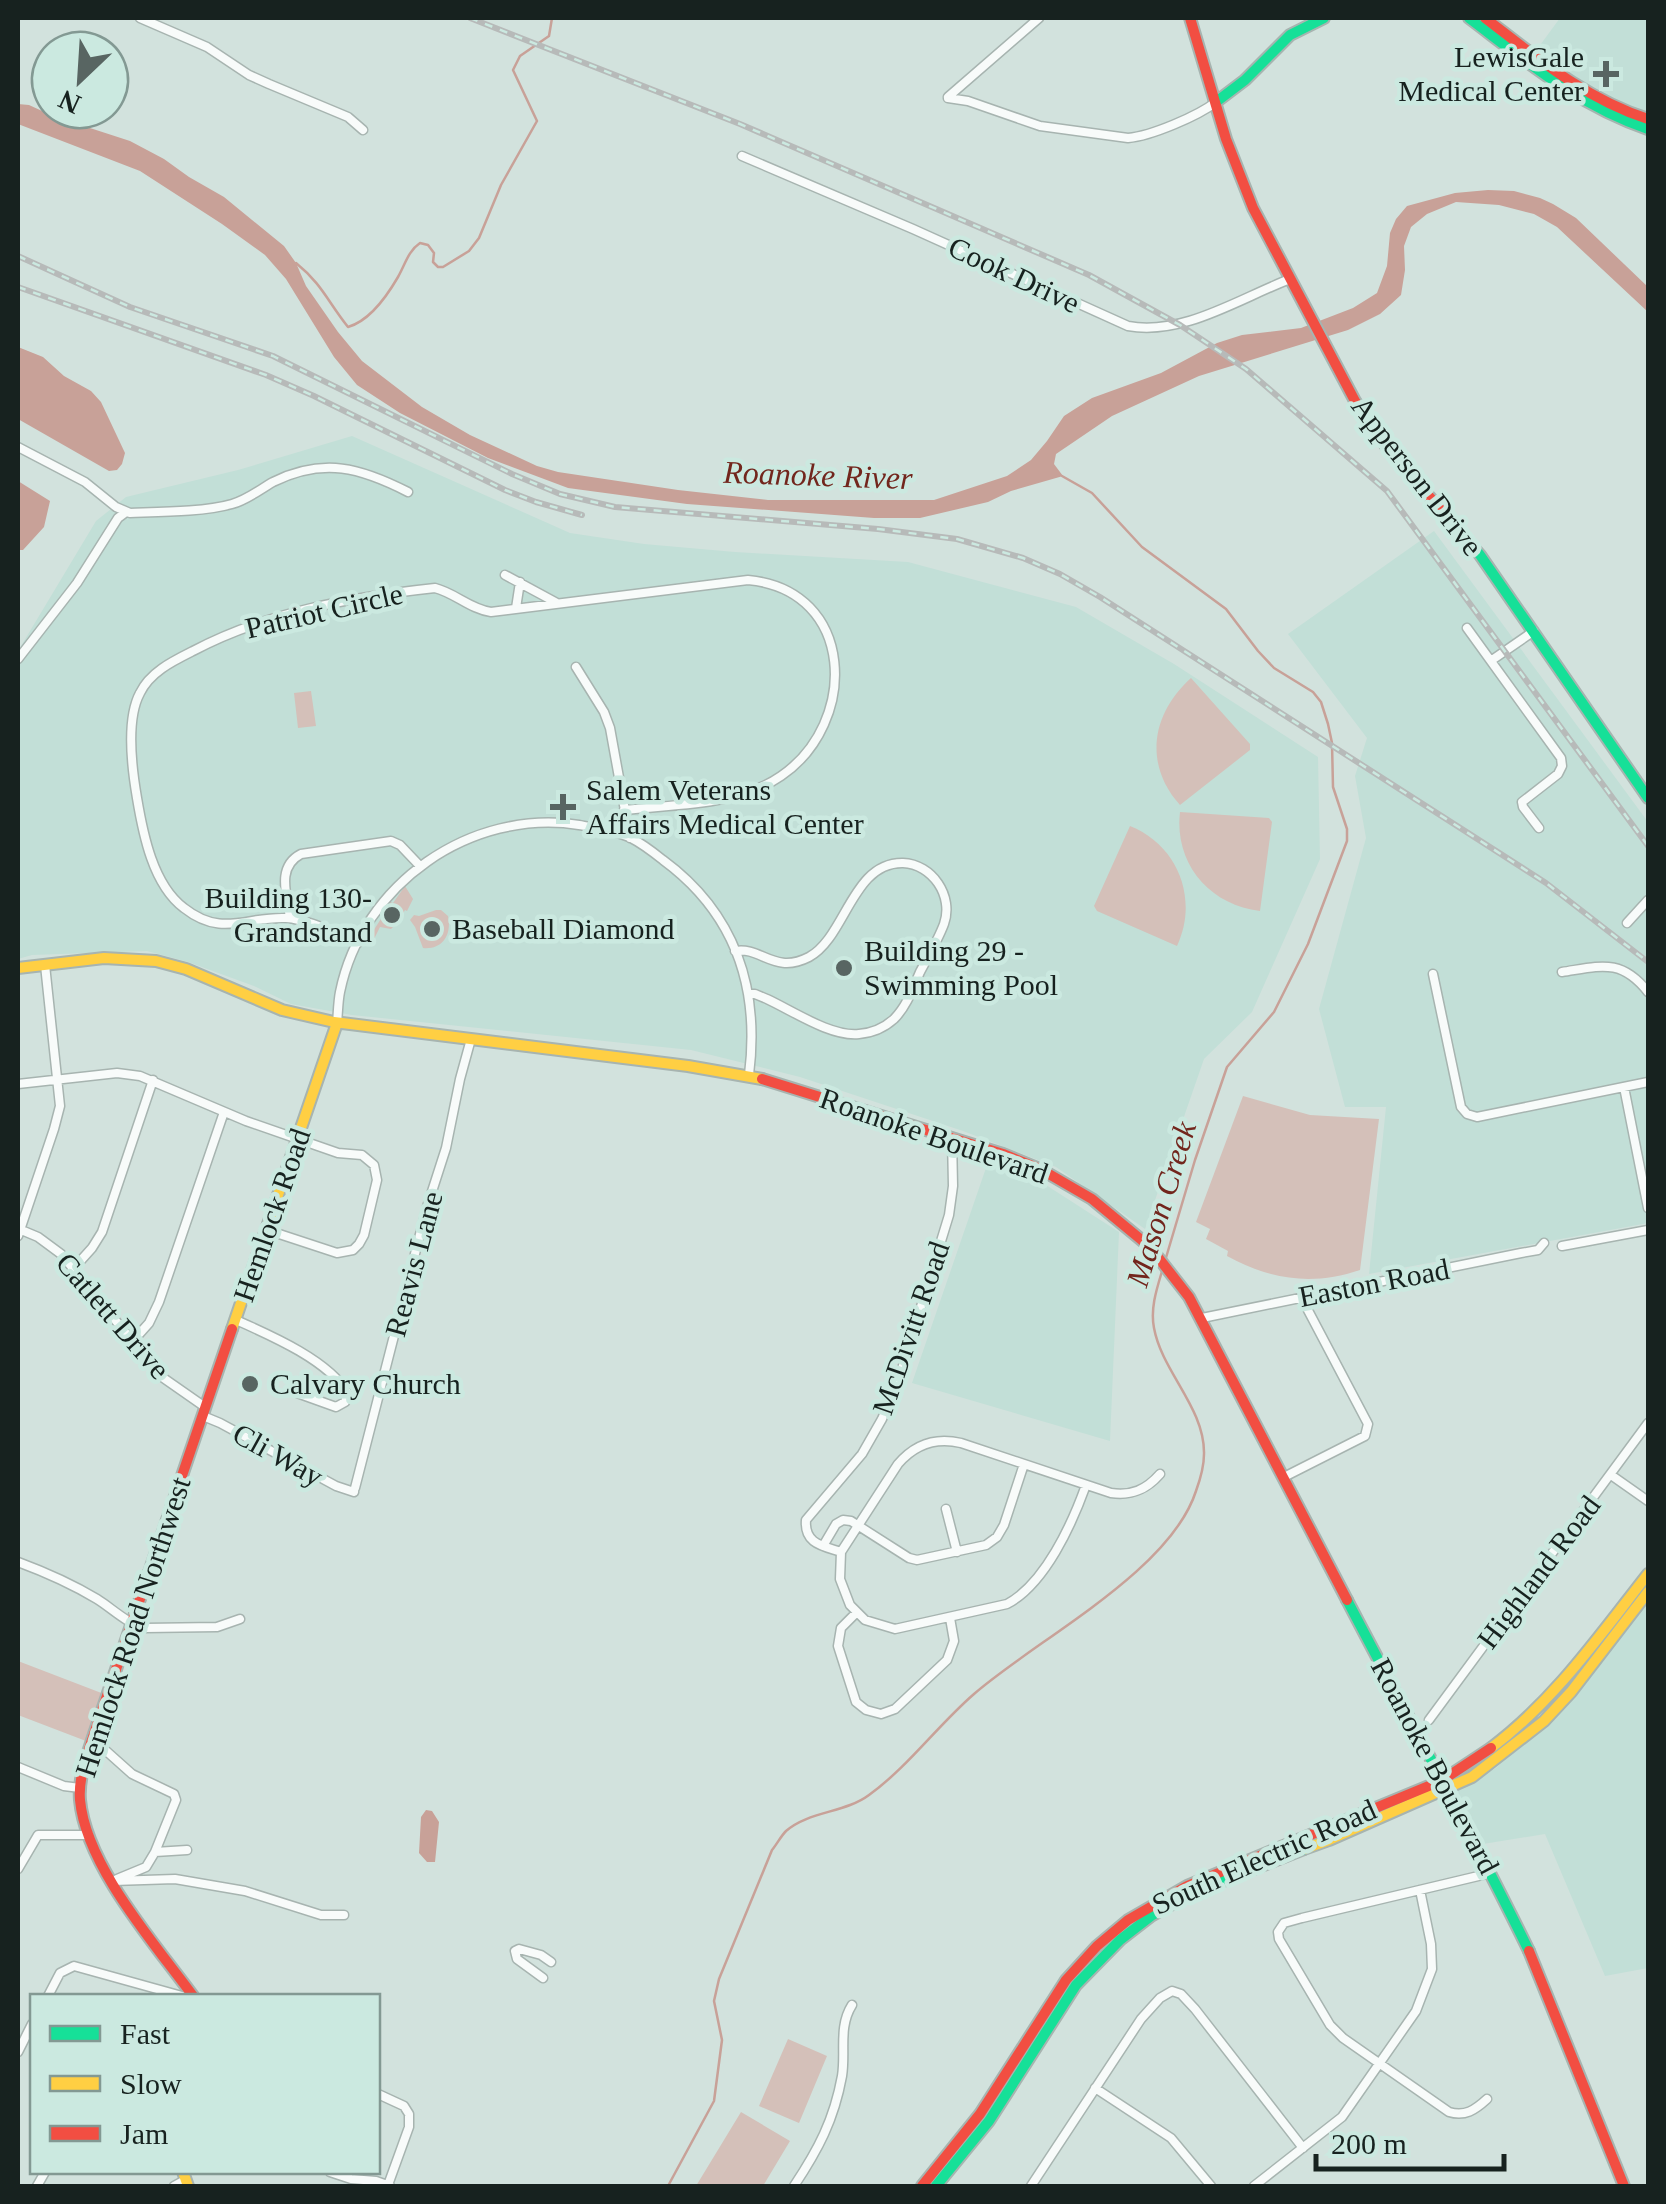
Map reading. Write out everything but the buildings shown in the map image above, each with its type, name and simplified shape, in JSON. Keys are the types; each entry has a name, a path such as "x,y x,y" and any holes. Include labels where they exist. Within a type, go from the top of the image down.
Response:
{"main road":[{"name":"Apperson Drive","path":"1190,18 1226,140 1245,188 1355,401 1388,450 1480,555 1648,798"},
{"path":"1216,102 1246,80 1284,38 1322,18"},
{"path":"1469,18 1588,104 1624,122 1648,128"},
{"path":"1485,18 1592,97 1648,119"},
{"name":"Roanoke Boulevard","path":"18,968 109,959 158,962 192,972 275,1008 337,1022 749,1076 952,1137 1042,1170 1118,1218 1167,1266 1202,1318 1535,1963 1624,2186"},
{"name":"Hemlock Road","path":"204,1412 337,1022"},
{"name":"Hemlock Road Northwest","path":"192,1994 113,1881 89,1835 80,1788 91,1744 204,1412"},
{"name":"South Electric Road","path":"922,2186 980,2114 1066,1980 1128,1920 1187,1886 1444,1786 1528,1720 1648,1574"},
{"name":"South Electric Road","path":"936,2186 999,2106 1076,1985 1108,1950 1170,1904 1201,1889 1328,1840 1489,1766 1544,1721 1571,1692 1648,1592"}],"street":[{"path":"140,18 207,47 268,84 348,116 363,130"},
{"path":"1038,18 948,98 1040,126 1128,138 1204,112 1216,102"},
{"name":"Cook Drive","path":"742,156 1128,326 1177,326 1290,279"},
{"path":"18,446 85,482 126,512"},
{"path":"18,659 126,512 228,505 290,475 327,468 364,472 408,492"},
{"path":"505,575 557,603"},
{"name":"Patriot Circle","path":"358,943 290,918 214,923 184,908 168,892 146,838 133,771 134,711 144,685 172,662 233,632 325,605 435,588 490,612 736,580 760,581 791,592 808,605 831,642 835,682 828,716 808,751 788,771 760,788 737,795 624,810"},
{"path":"516,608 520,582"},
{"path":"1467,628 1562,762 1558,774 1522,802 1539,828"},
{"path":"1492,660 1534,632"},
{"path":"576,667 610,728 630,838"},
{"path":"337,1022 340,993 358,943 384,901 406,877 434,856 480,833 542,821 570,824 630,838 652,852 693,885 724,924 749,994 749,1076"},
{"path":"290,918 285,870 301,854 391,841 400,844 420,866"},
{"path":"736,951 743,950 775,963 811,956 865,881 894,864 910,864 927,872 938,883 945,899 944,922 911,993 897,1016 881,1028 863,1034 844,1034 749,994"},
{"path":"1626,923 1648,900"},
{"path":"18,1232 57,1119 60,1098 45,965"},
{"path":"1562,972 1608,965 1632,975 1648,992"},
{"path":"1433,974 1460,1108 1466,1114 1478,1118 1648,1082"},
{"name":"Reavis Lane","path":"354,1490 427,1206 446,1148 471,1039"},
{"path":"18,1084 122,1073 153,1080 298,1140 338,1153 362,1155 374,1164 377,1180 363,1239 353,1250 337,1253 267,1230"},
{"path":"74,1268 102,1232 153,1080"},
{"path":"1624,1087 1648,1208"},
{"path":"132,1342 159,1302 224,1112"},
{"name":"McDivitt Road","path":"824,1546 808,1536 806,1520 862,1454 898,1382 949,1215 954,1174 952,1137"},
{"path":"1562,1246 1648,1230"},
{"name":"Catlett Drive","path":"18,1232 50,1245 74,1268 162,1377 204,1412"},
{"name":"Easton Road","path":"1202,1318 1522,1254 1538,1250 1544,1243"},
{"path":"1284,1477 1364,1436 1368,1429 1301,1297"},
{"path":"236,1320 297,1351 337,1379 348,1394 346,1402 336,1408 297,1393"},
{"name":"Cli Way","path":"204,1412 336,1486 354,1490"},
{"name":"Highland Road","path":"1429,1720 1648,1423"},
{"name":"McDivitt Road","path":"841,1552 902,1458 926,1443 954,1441 1111,1493 1128,1494 1144,1489 1160,1474"},
{"path":"1024,1464 1004,1525 986,1545 922,1560 909,1558 857,1525 843,1520 836,1524 824,1546 841,1552 840,1579 856,1612 874,1624 895,1629 1014,1600 1030,1588 1070,1528 1086,1485"},
{"path":"1611,1475 1648,1501"},
{"path":"946,1509 957,1552"},
{"path":"18,1562 76,1588 133,1624 155,1628 218,1627 240,1619"},
{"path":"856,1612 842,1628 838,1646 856,1702 881,1714 895,1709 947,1660 954,1641 950,1618"},
{"path":"91,1744 104,1749 132,1774 174,1794 176,1800 146,1868 113,1881"},
{"path":"18,1768 64,1786 80,1788"},
{"path":"18,1870 38,1835 89,1835"},
{"path":"155,1852 187,1850"},
{"path":"1487,2098 1470,2112 1454,2114 1330,2025 1278,1932 1281,1925 1302,1918 1491,1873"},
{"path":"113,1881 175,1879 245,1891 321,1915 344,1915"},
{"path":"1254,2186 1342,2117 1416,2012 1432,1968 1420,1890"},
{"path":"543,1978 516,1960 515,1951 520,1948 551,1962"},
{"path":"49,1994 60,1973 74,1966 174,1994"},
{"path":"139,1994 144,1986"},
{"path":"1048,2186 1033,2184 1141,2018 1168,1992 1181,1994 1195,2009 1304,2148"},
{"path":"794,2186 829,2128 843,2072 845,2020 852,2004"},
{"path":"18,2052 30,2028"},
{"path":"1096,2088 1171,2138 1210,2186"},
{"path":"336,2174 389,2186 410,2118 400,2103 380,2095"},
{"path":"174,2186 185,2179"}],"shaded area":[{"name":"LewisGale Medical Center","path":"1560,18 1648,18 1648,117 1594,96 1535,52"},
{"path":"18,104 30,105 30,129 18,124"},
{"path":"34,130 96,130 130,141 224,197 284,246 306,286 362,361 422,407 470,435 558,472 768,500 934,500 1007,476 1031,460 1064,416 1092,398 1161,373 1217,343 1242,335 1301,328 1353,308 1377,293 1396,219 1407,206 1455,193 1514,191 1540,198 1576,218 1648,287 1648,312 1557,227 1534,214 1499,205 1456,202 1427,214 1411,227 1404,246 1401,295 1380,314 1348,330 1199,376 1112,416 1056,454 1054,464 1063,476 988,502 920,518 687,504 568,488 488,458 400,413 357,385 334,357 286,279 265,255 140,171"},
{"path":"18,347 43,357 101,402 125,453 117,470 109,471 18,419"},
{"name":"Salem Veterans Affairs Medical Center","path":"352,436 570,533 735,552 908,562 1076,607 1174,664 1318,757 1320,859 1252,1012 1204,1059 1145,1229 1056,1167 963,1131 800,1077 691,1050 352,1015 291,1004 254,986 147,951 32,955 18,959 18,651 96,521 126,497 238,470"},
{"path":"18,481 50,501 44,527 23,550 18,550"},
{"path":"1434,531 1648,822 1648,1223 1369,1274 1386,1107 1345,1107 1319,1009 1366,838 1355,776 1367,738 1288,634"},
{"path":"1191,678 1250,744 1250,750 1180,805 1161,773 1157,739 1168,707"},
{"path":"311,691 316,726 298,728 294,693"},
{"path":"1180,812 1269,818 1272,822 1260,911 1225,900 1199,878 1183,848"},
{"path":"1130,826 1161,846 1180,876 1186,910 1177,946 1097,911 1094,906"},
{"name":"Building 130- Grandstand","path":"405,886 413,899 407,911 391,929 380,927 371,945 366,942 386,906 393,903"},
{"name":"Baseball Diamond","path":"436,910 448,916 447,935 441,944 423,948 410,920 414,915"},
{"path":"1243,1096 1310,1115 1379,1119 1360,1270 1309,1279 1276,1275 1227,1256 1228,1251 1206,1239 1210,1229 1196,1222"},
{"path":"987,1165 1046,1185 1119,1232 1110,1441 912,1383"},
{"path":"1648,1599 1648,1968 1605,1976 1545,1834 1483,1844 1453,1793 1496,1768 1560,1708"},
{"path":"18,1661 104,1694 86,1741 18,1715"},
{"path":"426,1810 432,1811 439,1822 435,1862 427,1862 419,1853 421,1817"},
{"path":"788,2039 827,2056 799,2123 759,2106"},
{"path":"741,2112 790,2141 763,2186 696,2186"}],"waterway":[{"path":"294,264 312,278 348,327 377,307 420,243 428,245 438,267 469,251 537,121 513,70 520,56 549,36 552,18"},
{"name":"Mason Creek","path":"1062,476 1092,493 1142,547 1226,609 1274,668 1313,692 1328,724 1333,787 1347,829 1347,841 1308,944 1274,1012 1227,1067 1165,1261"},
{"name":"Mason Creek","path":"668,2186 714,2101 722,2040 714,2001 719,1979 772,1850 782,1835 805,1819 869,1795 974,1694 1131,1576 1182,1521 1197,1487 1204,1454 1198,1421 1165,1360 1154,1328 1156,1290 1163,1268"}],"railway":[{"path":"470,18 740,124 1089,275 1180,325 1246,369 1387,491 1648,846"},
{"path":"18,256 130,307 273,356 560,494 615,507 957,539 1023,558 1060,574 1546,883 1648,962"},
{"path":"18,287 266,375 505,490 582,515"}],"traffic: fast":[{"path":"1216,102 1245,80 1290,35 1324,18"},
{"path":"1469,18 1576,95 1648,129"},
{"path":"1454,525 1480,555 1648,798"},
{"path":"1347,1600 1529,1951"},
{"path":"936,2186 989,2121 1076,1985 1120,1940 1151,1916 1190,1894 1304,1849"}],"traffic: slow":[{"path":"18,968 104,958 156,961 186,969 282,1010 334,1022 688,1066 762,1079"},
{"path":"232,1329 337,1023"},
{"path":"1491,1748 1556,1688 1648,1574"},
{"path":"1304,1849 1472,1777 1544,1721 1648,1592"},
{"path":"184,2174 188,2186"}],"traffic: jam":[{"path":"1190,18 1226,139 1253,208 1355,401 1388,449 1454,525"},
{"path":"1485,18 1582,89 1648,119"},
{"path":"762,1079 1003,1154 1042,1170 1092,1199 1150,1247 1189,1297 1347,1600"},
{"path":"191,1994 108,1877 85,1825 80,1791 89,1748 232,1329"},
{"path":"922,2186 980,2114 1066,1980 1128,1920 1187,1886 1441,1781 1491,1748"},
{"path":"1529,1951 1624,2186"}],"place":[{"name":"LewisGale Medical Center","path":"1606,74"},
{"name":"Salem Veterans Affairs Medical Center","path":"563,807"},
{"name":"Building 130- Grandstand","path":"392,915"},
{"name":"Baseball Diamond","path":"432,929"},
{"name":"Building 29 - Swimming Pool","path":"844,968"},
{"name":"Calvary Church","path":"250,1384"}],"water label":[{"name":"Roanoke River","path":"818,475"}]}
